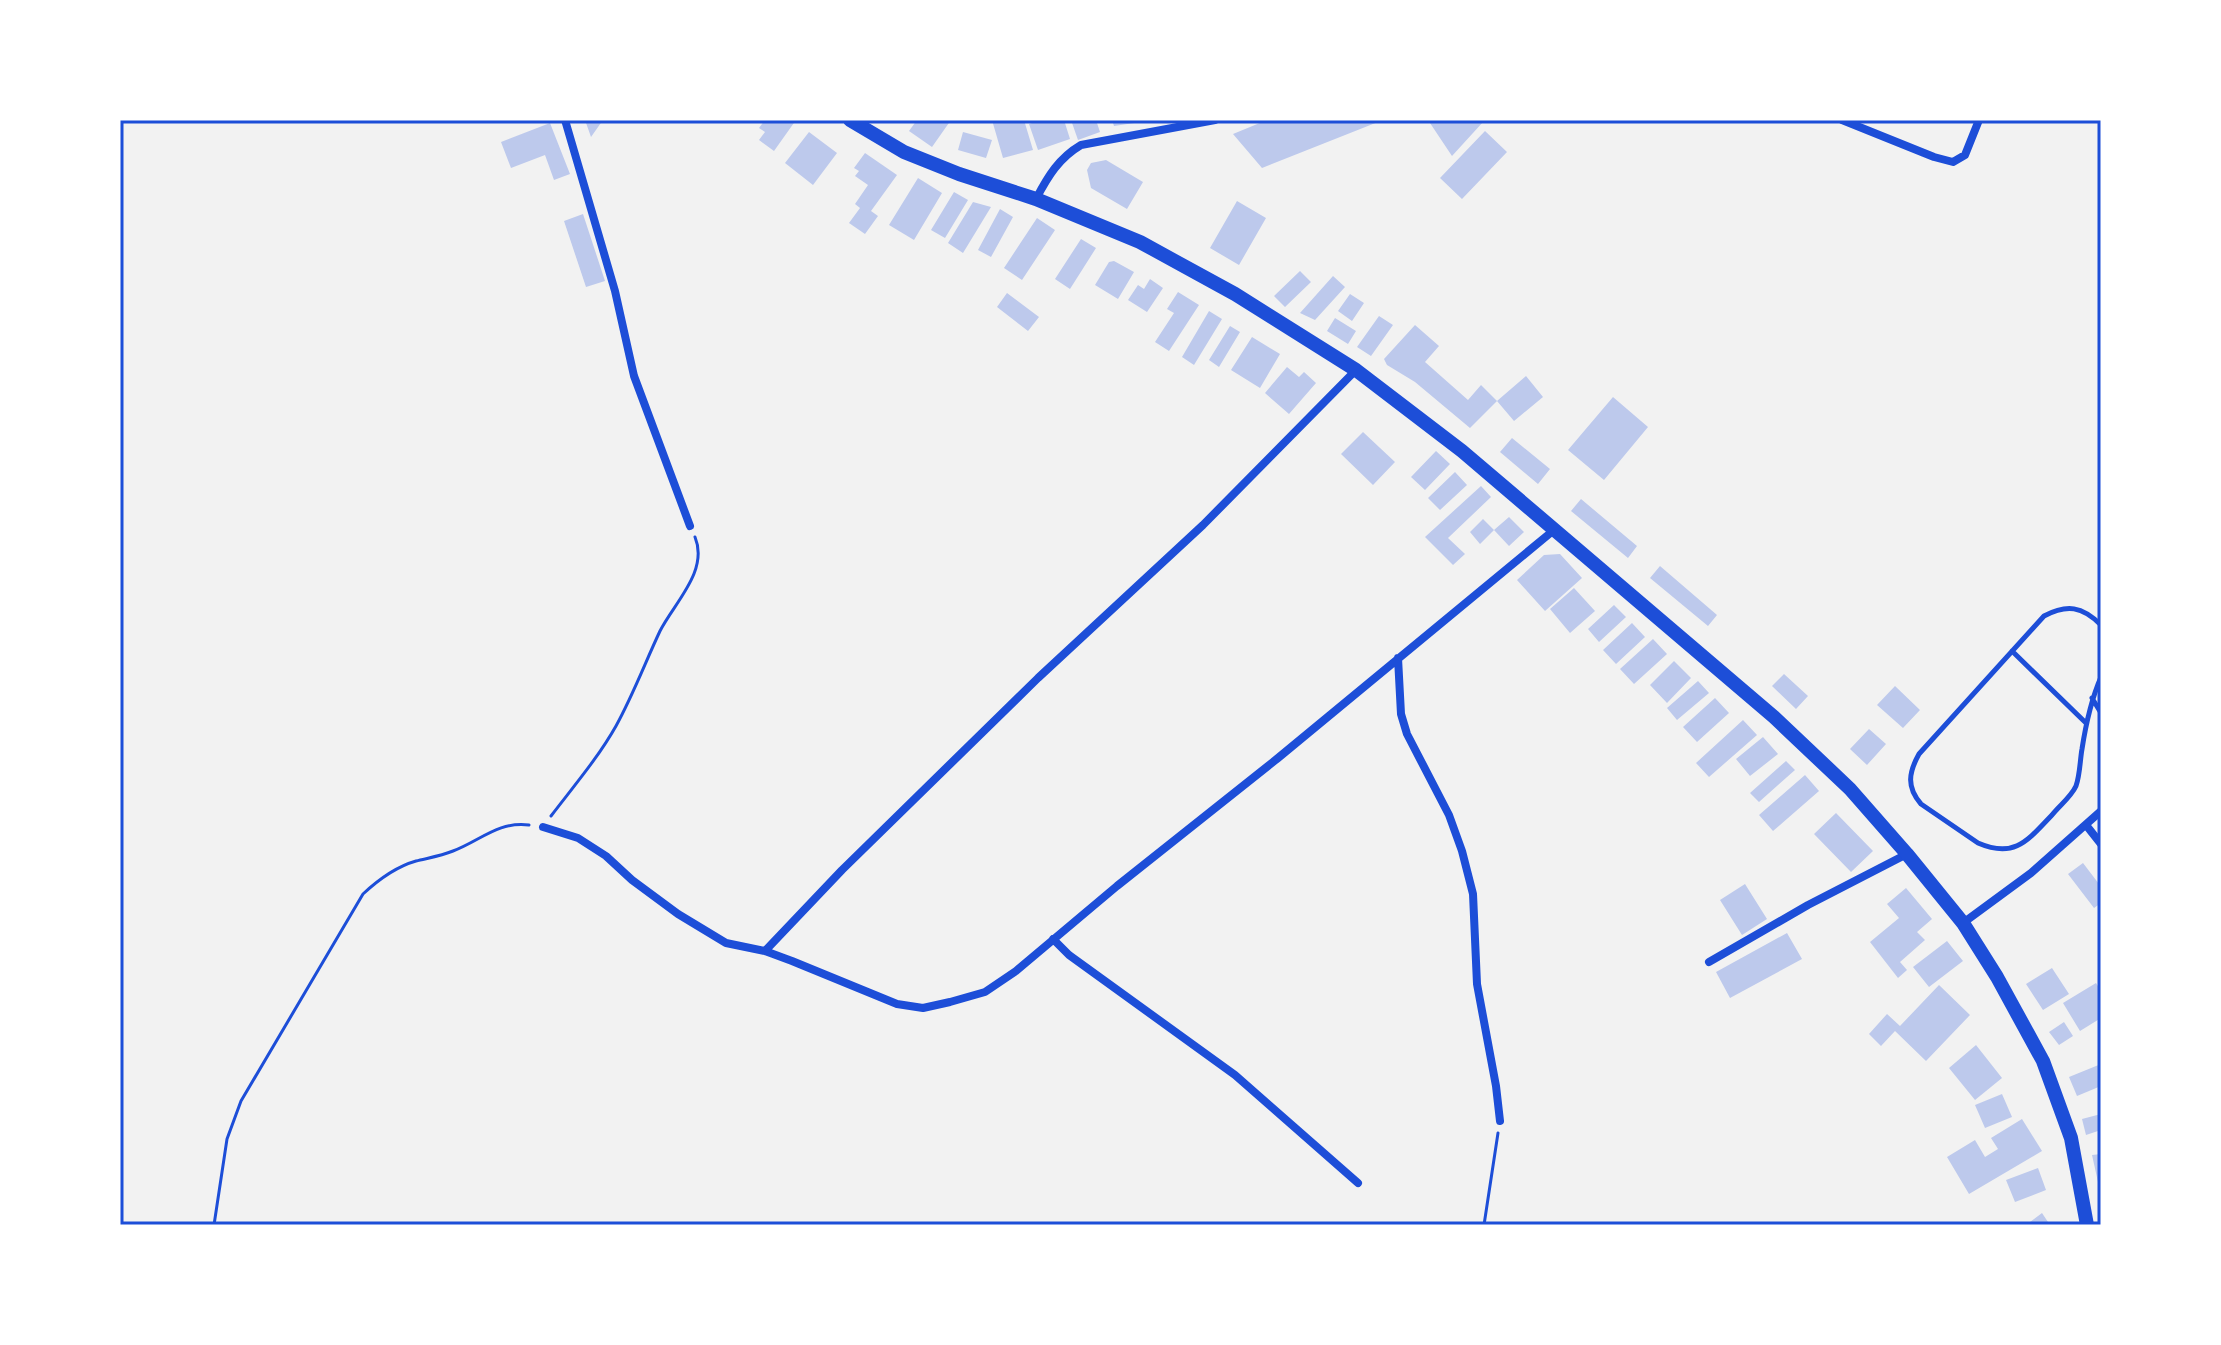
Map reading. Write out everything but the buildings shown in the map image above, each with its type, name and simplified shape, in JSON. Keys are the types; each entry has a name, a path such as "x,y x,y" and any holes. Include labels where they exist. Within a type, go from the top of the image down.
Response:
{"main road":[{"path":"850,120 904,152 1036,199 1140,242 1235,294 1356,370 1462,451 1774,717 1850,789 1907,854 1963,923 1997,977 2043,1061 2071,1138 2087,1225"}],"street":[{"path":"565,120 615,291 634,376 690,526"},
{"path":"1036,199 1052,170 1066,154 1081,145 1215,120"},
{"path":"1842,120 1953,162 1965,155 1979,120"},
{"path":"765,951 853,859 1027,688 1203,525 1356,370"},
{"path":"543,827 578,838 606,856 678,914 726,943 765,951 897,1004 923,1008 985,992 1016,971 1554,530"},
{"path":"1398,658 1399,701 1407,734 1449,815 1473,894 1477,984 1500,1121"},
{"path":"1963,923 2031,873 2101,811"},
{"path":"2086,825 2101,844"},
{"path":"1709,962 1808,905 1907,854"},
{"path":"1053,939 1069,955 1235,1075 1358,1183"}],"lane":[{"path":"2101,625 2090,614 2072,608 2058,609 2044,616 1919,754 1910,770 1910,786 1921,804 1987,847 1999,849 2026,842 2075,786 2086,723 2101,677"},
{"path":"2012,651 2086,723"},
{"path":"2092,698 2101,713"}],"path":[{"path":"214,1225 227,1139 241,1101 363,894 382,877 412,862 452,852 513,823 543,827 614,729 662,629 690,584 698,557 697,542 690,526"},
{"path":"1484,1225 1500,1121"}]}
